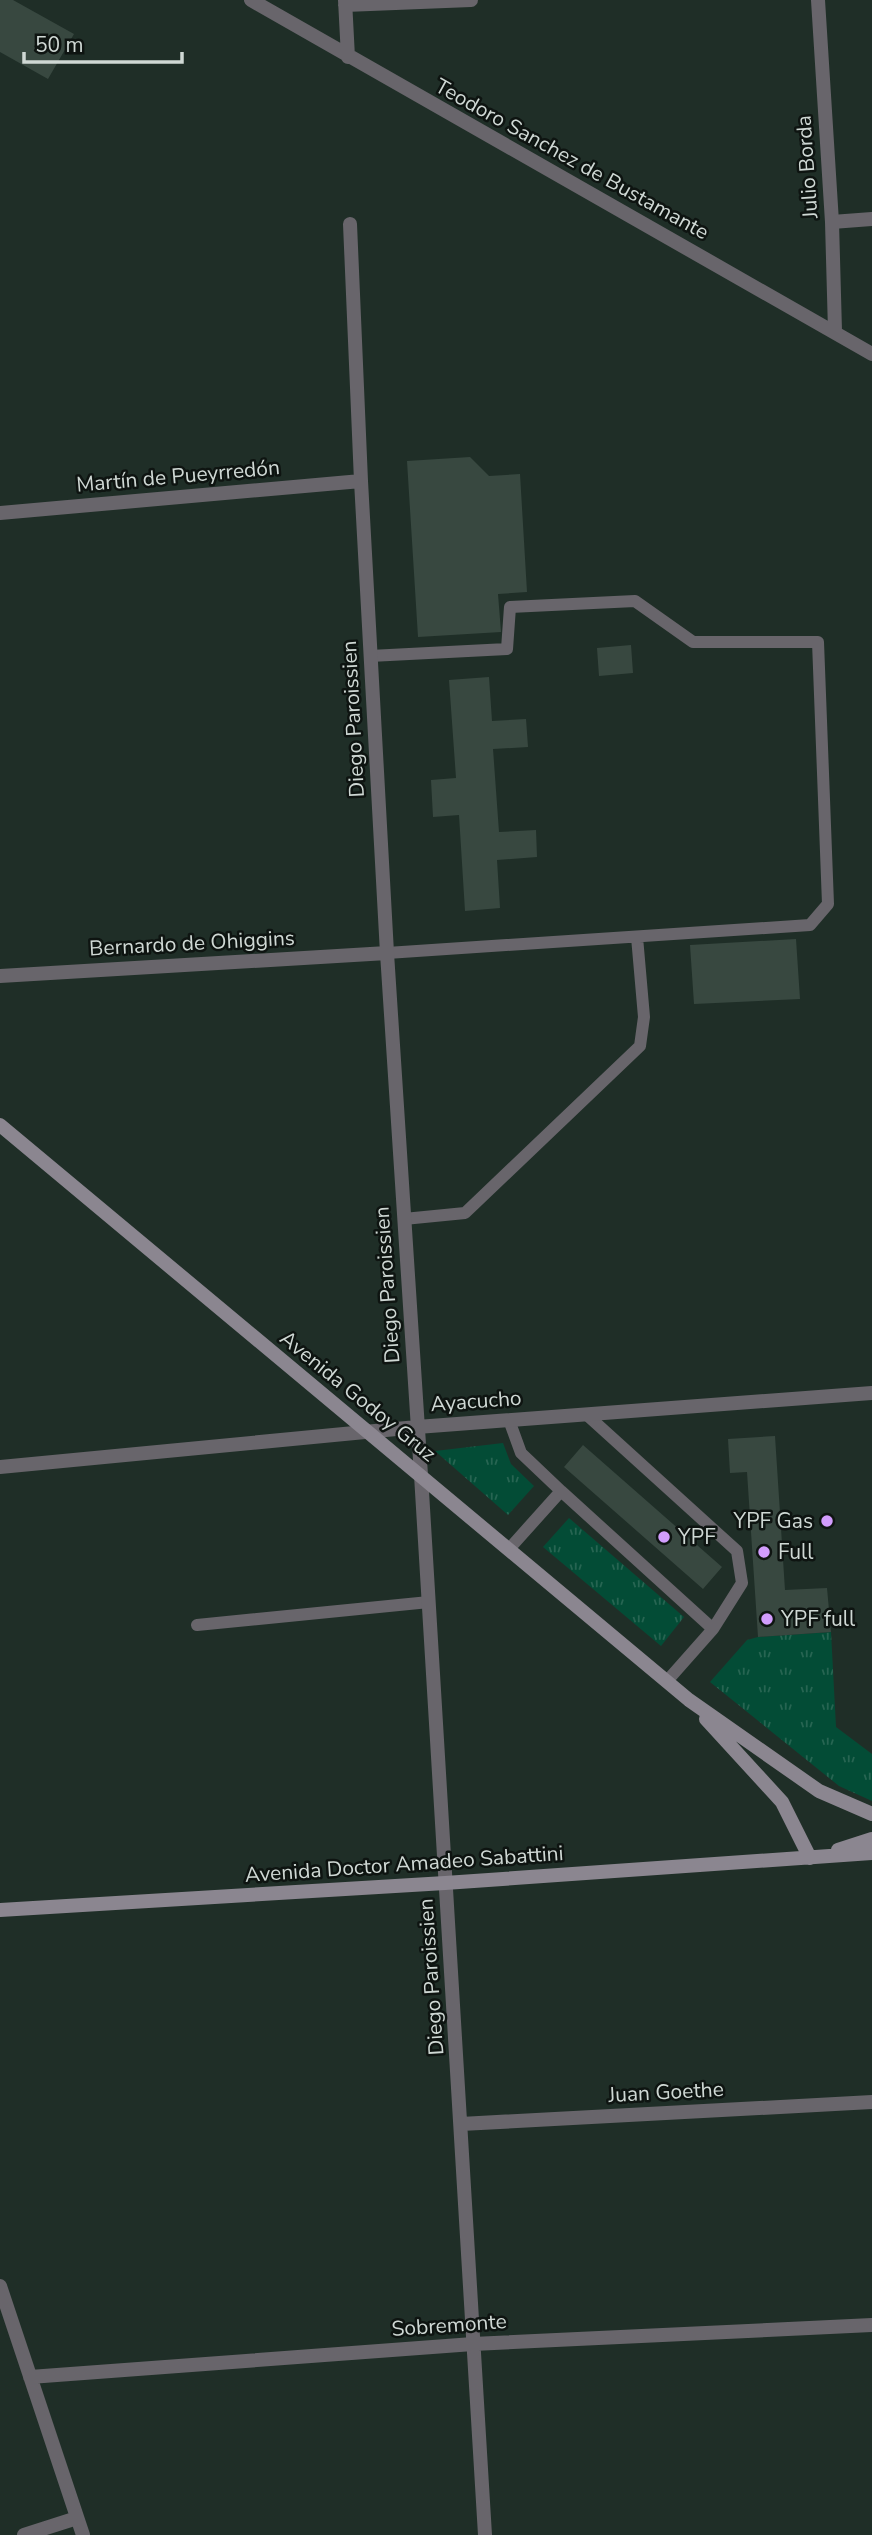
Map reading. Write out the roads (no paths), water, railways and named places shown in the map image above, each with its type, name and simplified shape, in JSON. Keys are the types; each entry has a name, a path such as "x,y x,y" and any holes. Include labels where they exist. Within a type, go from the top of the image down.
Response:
{"main road":[{"name":"Avenida Godoy Gruz","path":"0,1125 689,1700 819,1791 872,1814"},
{"name":"Avenida Godoy Gruz","path":"689,1700 782,1801 810,1858"},
{"name":"Avenida Doctor Amadeo Sabattini","path":"810,1858 872,1839"},
{"name":"Avenida Doctor Amadeo Sabattini","path":"0,1910 872,1853"}],"street":[{"name":"Teodoro Sanchez de Bustamante","path":"251,0 872,354"},
{"path":"348,57 345,3 471,0"},
{"name":"Julio Borda","path":"818,0 832,222 835,331"},
{"path":"832,222 872,219"},
{"name":"Diego Paroissien","path":"350,224 360,481 387,953 485,2535"},
{"name":"Martín de Pueyrredón","path":"0,513 360,481"},
{"name":"Bernardo de Ohiggins","path":"0,976 387,953"},
{"name":"Ayacucho","path":"0,1466 417,1427 872,1393"},
{"name":"Juan Goethe","path":"461,2124 872,2102"},
{"path":"0,2286 83,2535"},
{"name":"Sobremonte","path":"30,2377 473,2344 872,2325"},
{"path":"24,2535 77,2518"}],"lane":[{"path":"370,656 507,649 510,607 635,601 693,642 818,642 828,904 810,925 387,953"},
{"path":"404,1219 465,1213 640,1046 644,1017 637,937"},
{"path":"587,1415 737,1551 742,1583 713,1629 667,1681"},
{"path":"509,1420 521,1453 713,1629"},
{"path":"509,1549 561,1491"},
{"path":"197,1625 429,1602"}],"place":[{"name":"YPF Gas","path":"827,1521"},
{"name":"YPF","path":"664,1537"},
{"name":"Full","path":"764,1552"},
{"name":"YPF full","path":"767,1619"}]}
